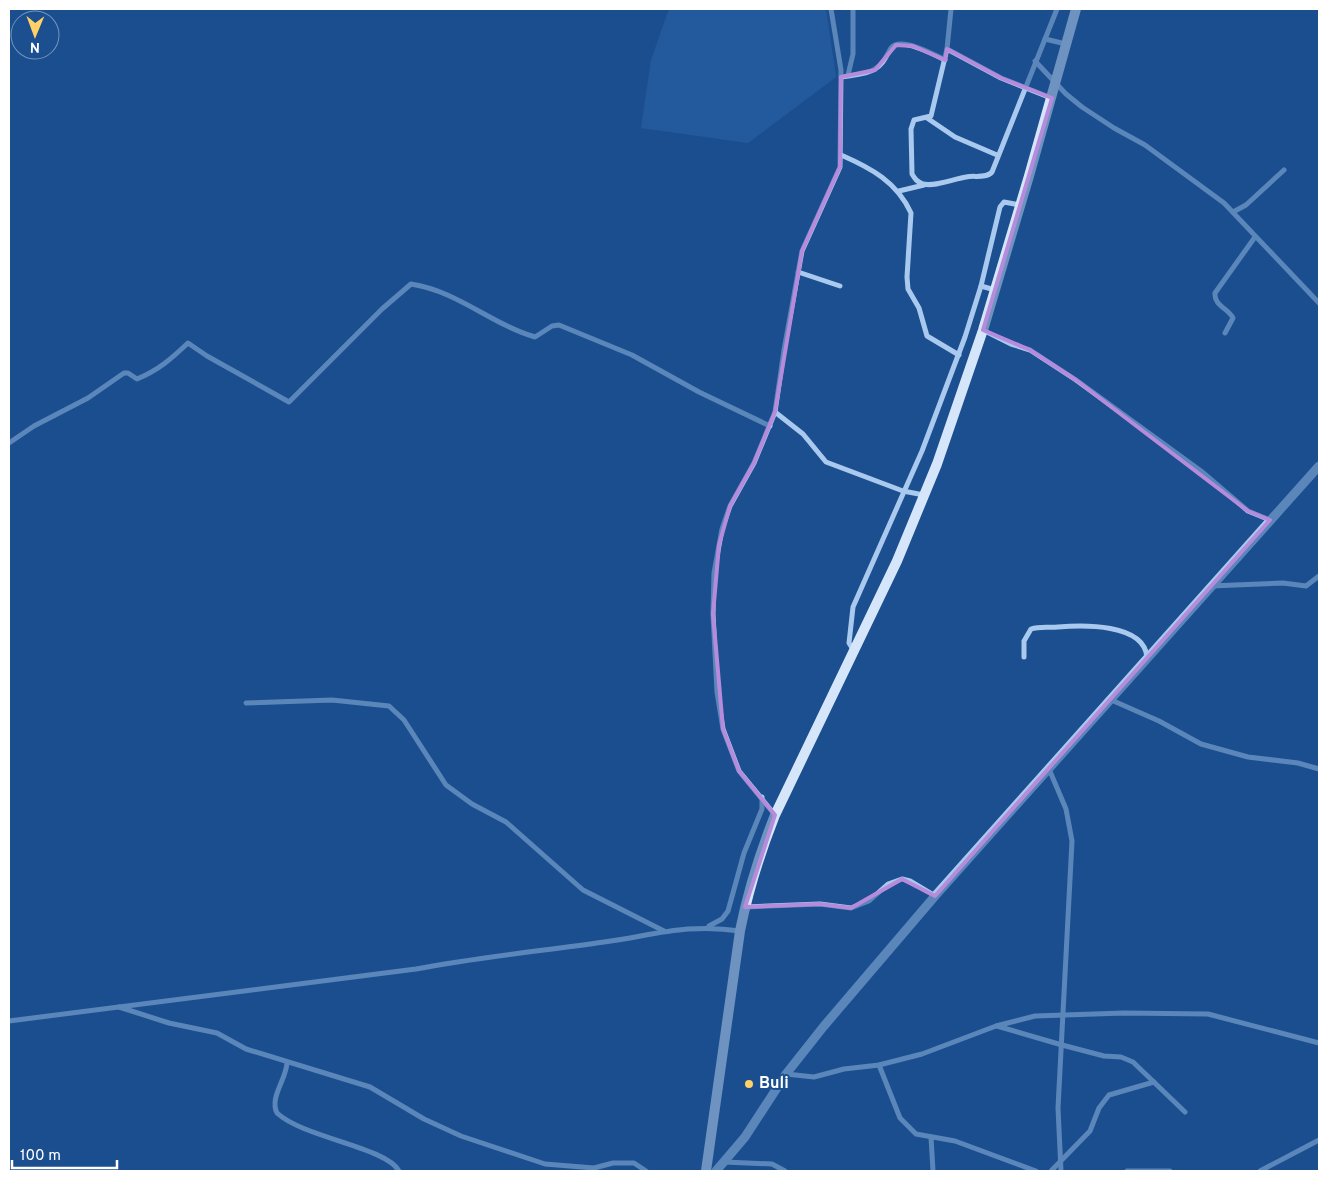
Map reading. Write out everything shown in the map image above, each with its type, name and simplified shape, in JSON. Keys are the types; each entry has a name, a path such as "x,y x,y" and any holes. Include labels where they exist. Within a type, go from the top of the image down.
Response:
{"main road":[{"path":"706,1171 740,931 760,854 775,815 854,652 924,495 960,401 1057,82 1076,9"}],"street":[{"path":"775,815 739,771 723,728 717,692 713,596 719,545 730,506 754,463 775,412 802,252 840,166 841,77 831,9"},
{"path":"848,75 852,54 853,9"},
{"path":"927,118 931,116 945,60 951,9"},
{"path":"898,191 964,177 989,175 1023,88 1057,9"},
{"path":"1045,39 1068,44"},
{"path":"841,77 875,70 886,59 891,48 896,45 922,48 945,60"},
{"path":"947,49 1023,88 1052,98"},
{"path":"1036,61 1066,94 1082,107 1145,145 1224,203 1319,304"},
{"path":"927,184 915,180 912,174 911,136 914,120 918,118 927,118 955,138 997,155"},
{"path":"841,155 874,169 898,191 911,212 908,289 919,308 927,336 959,355"},
{"path":"1233,212 1246,205 1284,170"},
{"path":"854,652 849,643 853,608 922,451 959,355 980,286 1000,207 1004,202 1020,205"},
{"path":"1224,333 1233,318 1229,312 1218,304 1215,293 1255,237"},
{"path":"798,272 840,286"},
{"path":"9,443 34,426 88,398 124,373 128,372 138,379 150,374 168,363 188,343 207,356 289,402 382,309 411,284 431,287 517,331 535,337 552,326 558,325 632,355 700,392 770,426"},
{"path":"980,286 995,290"},
{"path":"983,330 1011,344 1030,350 1076,380 1201,472 1248,511 1270,520"},
{"path":"775,412 803,434 826,462 903,491 924,495"},
{"path":"716,1171 745,1137 786,1074 824,1026 935,896 1319,466"},
{"path":"1211,586 1283,583 1306,586 1319,576"},
{"path":"1024,656 1024,641 1031,629 1083,625 1112,629 1130,635 1144,646 1147,657"},
{"path":"246,703 332,700 389,706 404,720 446,785 519,832 560,872 584,890 664,931"},
{"path":"1110,700 1159,721 1201,744 1248,757 1290,762 1319,769"},
{"path":"1049,769 1066,809 1072,841 1058,1108 1061,1171"},
{"path":"707,927 722,919 728,911 744,853 762,809 762,797"},
{"path":"745,907 820,904 850,908 869,900 888,884 902,879 910,881 935,896"},
{"path":"9,1021 416,969 463,960 606,942 664,931 707,927 740,931"},
{"path":"116,1007 169,1023 217,1033 246,1049 370,1087 424,1119 461,1136 545,1164 594,1168 613,1163 634,1163 646,1171"},
{"path":"786,1074 814,1077 844,1069 879,1065 922,1054 1025,1017 1208,1014 1319,1044"},
{"path":"996,1026 1104,1056 1121,1057 1133,1062 1185,1112"},
{"path":"287,1062 286,1073 275,1103 277,1113 311,1132 389,1160 399,1171"},
{"path":"879,1065 900,1118 916,1134 955,1141 1036,1171"},
{"path":"1051,1171 1090,1131 1094,1116 1109,1095 1154,1082"},
{"path":"931,1137 933,1171"},
{"path":"1260,1171 1319,1140"},
{"path":"724,1162 772,1164 785,1171"},
{"path":"1127,1171 1170,1171"}],"highlighted area":[{"path":"896,45 913,46 945,60 947,49 1001,78 1052,98 983,330 1030,350 1076,380 1248,511 1270,520 935,896 902,879 851,908 820,904 745,907 775,815 739,771 723,729 713,614 719,545 730,506 754,463 775,412 802,251 840,167 841,77 875,70"}],"shaded area":[{"path":"669,9 826,9 836,77 748,143 641,128 651,60"}],"place":[{"name":"Buli","path":"749,1084"}]}
